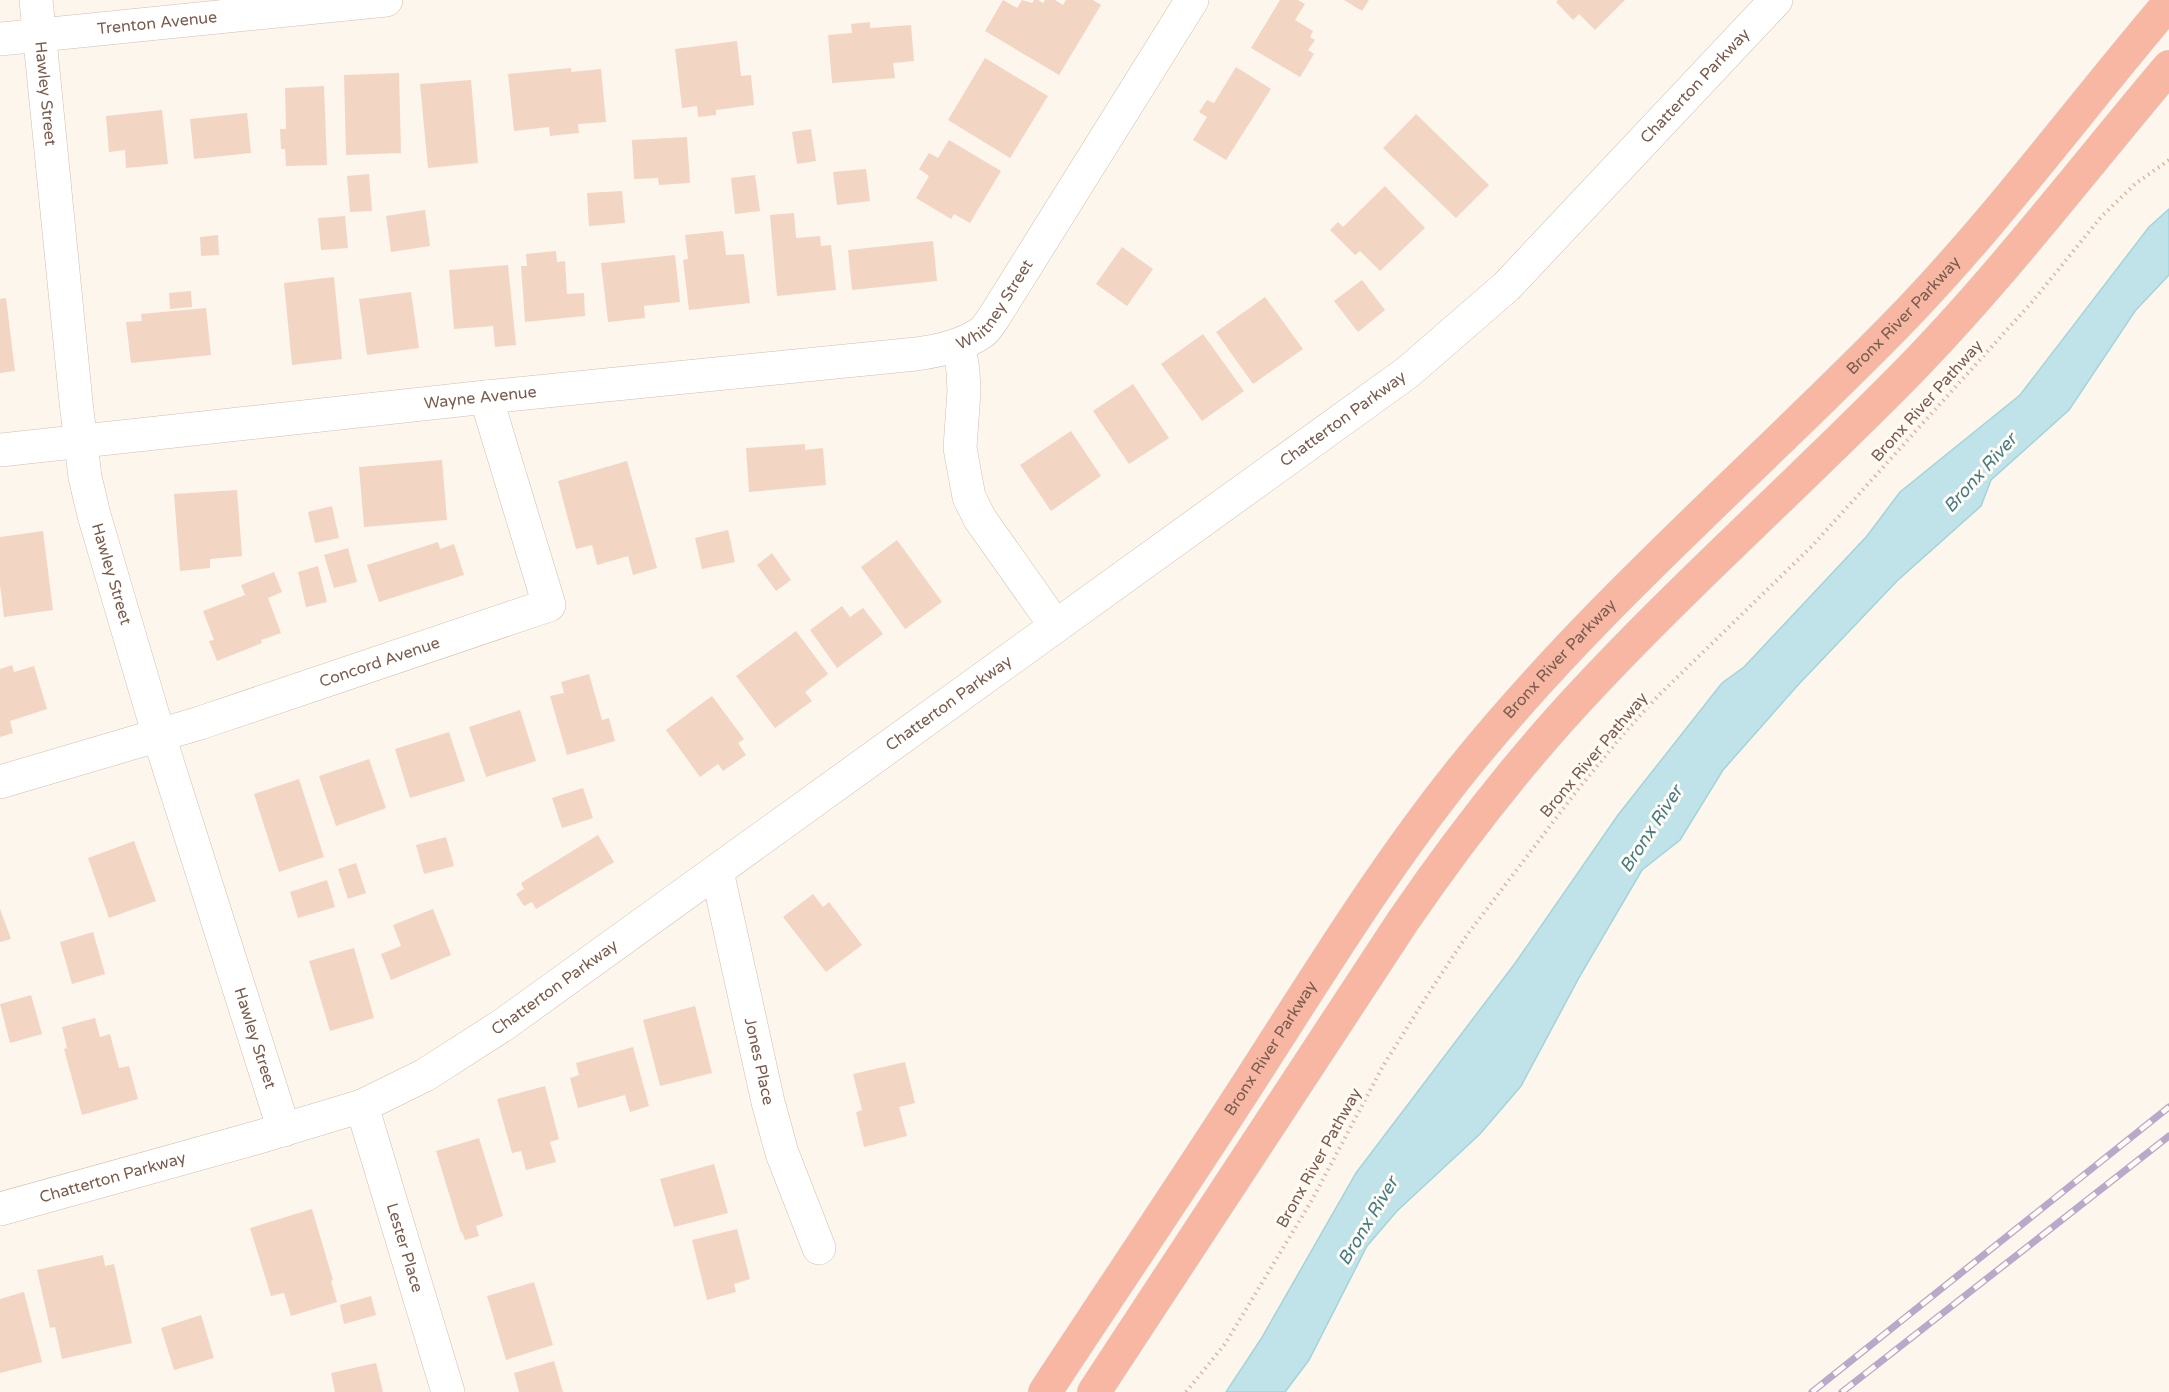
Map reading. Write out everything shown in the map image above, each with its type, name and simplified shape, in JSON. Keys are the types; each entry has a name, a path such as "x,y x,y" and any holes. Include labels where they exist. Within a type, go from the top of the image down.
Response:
{"highway":[{"name":"Bronx River Parkway","path":"1045,1392 1358,912 1421,821 1462,770 1543,676 1611,604 1818,404 1915,306 1981,231 2169,3"},
{"path":"1094,1392 1403,921 1443,863 1504,785 1558,721 1640,635 1863,417 1955,322 2029,238 2169,67"}],"street":[{"name":"Hawley Street","path":"36,0 85,477 159,736 284,1130"},
{"name":"Trenton Avenue","path":"0,39 386,0"},
{"name":"Whitney Street","path":"1055,626 980,519 969,497 960,448 964,391 959,345 982,332 996,315 1192,0"},
{"name":"Chatterton Parkway","path":"0,1209 362,1106 425,1075 503,1025 1408,372 1507,286 1776,0"},
{"name":"Wayne Avenue","path":"0,450 486,397 937,352 959,345"},
{"name":"Concord Avenue","path":"0,782 159,736 549,605 486,397"},
{"name":"Jones Place","path":"717,871 768,1102 782,1153 819,1248"},
{"name":"Lester Place","path":"362,1106 448,1392"}],"path":[{"name":"Bronx River Pathway","path":"1186,1392 1225,1344 1312,1200 1383,1066 1425,999 1467,935 1579,788 1658,696 1813,545 2032,302 2101,217 2135,184 2169,160"}],"water":[{"name":"Bronx River","path":"2169,209 2169,275 2135,311 2069,410 1991,480 1981,506 1897,581 1798,685 1723,770 1680,840 1642,870 1581,974 1521,1086 1480,1134 1397,1211 1367,1246 1309,1360 1285,1392 1226,1392 1261,1339 1356,1173 1516,962 1618,815 1722,683 1744,667 1867,536 1900,492 2020,395 2149,227"}],"building":[{"path":"1003,0 1017,8 1022,0 1032,3 1038,0 1043,3 1045,0 1055,0 1063,5 1066,0 1093,0 1101,5 1059,75 985,31"},
{"path":"1280,0 1298,0 1305,4 1295,20 1313,31 1310,37 1315,40 1308,50 1314,54 1300,77 1251,48"},
{"path":"1344,0 1369,0 1362,11"},
{"path":"1558,0 1625,0 1595,30 1579,14 1573,20 1556,2"},
{"path":"870,22 870,28 911,25 914,61 893,63 895,78 832,83 828,35 852,33 851,24"},
{"path":"737,41 741,76 751,75 754,105 716,110 716,115 698,117 697,106 682,108 675,49"},
{"path":"985,58 1048,96 1010,158 948,120"},
{"path":"1236,67 1271,89 1226,160 1193,140 1207,117 1199,112 1207,100 1214,103"},
{"path":"571,68 571,72 601,69 606,122 578,124 579,133 550,136 549,127 514,131 508,74"},
{"path":"399,73 401,153 346,155 344,75"},
{"path":"471,80 478,163 428,168 420,84"},
{"path":"324,86 327,165 286,166 285,149 281,149 280,129 286,129 285,88"},
{"path":"162,110 168,164 126,168 125,150 109,152 106,116"},
{"path":"247,113 251,153 194,159 190,119"},
{"path":"1416,114 1489,185 1456,218 1383,148"},
{"path":"811,129 816,161 797,164 792,132"},
{"path":"687,137 690,183 659,185 658,178 634,179 632,140"},
{"path":"949,140 1001,171 970,223 954,214 951,219 916,198 929,176 919,169 929,153 938,158"},
{"path":"866,169 870,201 837,205 833,172"},
{"path":"369,174 372,211 350,212 347,176"},
{"path":"755,175 760,211 735,214 731,178"},
{"path":"1385,186 1425,228 1380,271 1360,251 1355,255 1330,230 1338,222 1343,227"},
{"path":"622,191 625,223 589,226 587,193"},
{"path":"425,210 430,246 391,252 386,216"},
{"path":"794,213 796,238 820,236 821,246 831,245 836,290 777,296 770,215"},
{"path":"345,216 348,248 321,250 318,218"},
{"path":"723,231 726,255 744,254 750,303 689,310 683,260 688,259 685,235"},
{"path":"218,235 219,255 201,256 200,237"},
{"path":"933,241 937,281 852,290 848,250"},
{"path":"1122,247 1153,269 1127,306 1096,284"},
{"path":"556,251 557,262 565,261 567,294 584,293 585,316 525,322 521,266 527,266 526,254"},
{"path":"675,255 680,302 644,306 645,318 608,322 601,263"},
{"path":"508,265 516,345 495,347 493,326 454,329 449,270"},
{"path":"334,277 342,359 292,365 284,283"},
{"path":"1362,280 1385,310 1358,332 1334,301"},
{"path":"191,291 192,307 170,309 169,293"},
{"path":"411,292 419,348 367,355 359,299"},
{"path":"1265,297 1303,349 1253,384 1216,332"},
{"path":"6,298 15,371 0,373 0,299"},
{"path":"206,308 211,355 131,363 126,322 142,321 141,314"},
{"path":"1203,334 1244,391 1202,421 1161,364"},
{"path":"1133,384 1169,438 1129,464 1093,411"},
{"path":"1071,431 1101,476 1051,511 1020,465"},
{"path":"805,444 805,450 823,448 826,485 749,492 746,448"},
{"path":"442,460 447,520 364,527 359,467"},
{"path":"627,461 657,568 633,575 628,556 597,565 592,545 576,549 558,481"},
{"path":"237,490 242,556 210,559 210,568 180,571 174,494"},
{"path":"332,506 339,538 315,543 308,512"},
{"path":"728,530 735,562 702,569 695,538"},
{"path":"43,531 53,610 4,617 0,585 0,537"},
{"path":"897,540 942,602 905,629 861,567"},
{"path":"438,542 440,549 454,544 464,575 379,602 367,565"},
{"path":"348,548 357,582 334,588 324,555"},
{"path":"772,553 791,580 776,591 757,565"},
{"path":"318,566 327,602 306,607 298,572"},
{"path":"274,572 282,592 268,598 281,633 217,661 209,641 214,640 203,611 245,595 241,585"},
{"path":"842,606 850,617 863,608 883,634 837,668 810,630"},
{"path":"796,631 828,674 805,692 812,701 775,728 736,676"},
{"path":"12,665 14,672 34,666 47,709 10,721 13,733 0,737 0,669"},
{"path":"589,674 602,720 609,718 615,741 567,755 550,696 564,693 561,682"},
{"path":"712,696 744,739 738,743 746,755 723,771 718,764 700,777 666,730"},
{"path":"520,710 536,761 486,777 469,727"},
{"path":"449,732 465,781 410,798 395,749"},
{"path":"369,759 386,808 336,826 319,776"},
{"path":"299,779 324,857 279,872 254,794"},
{"path":"583,788 593,818 562,828 552,798"},
{"path":"598,835 614,862 536,909 532,902 524,906 516,894 524,889 521,883"},
{"path":"446,837 454,866 424,874 416,845"},
{"path":"134,841 156,901 109,918 88,858"},
{"path":"356,863 366,893 348,899 338,869"},
{"path":"327,880 335,907 298,918 290,892"},
{"path":"813,894 823,907 829,902 862,945 826,972 783,917"},
{"path":"0,909 11,939 0,942"},
{"path":"433,909 451,955 391,980 381,954 401,946 393,925"},
{"path":"93,932 105,974 72,984 60,942"},
{"path":"354,948 374,1018 330,1031 309,961"},
{"path":"31,995 42,1034 10,1043 0,1004"},
{"path":"695,1006 712,1073 660,1086 643,1020"},
{"path":"95,1018 100,1037 110,1034 119,1068 129,1066 138,1099 82,1115 64,1049 67,1048 62,1027"},
{"path":"633,1047 649,1106 630,1112 625,1095 578,1108 570,1078 579,1075 576,1063"},
{"path":"905,1062 915,1103 899,1107 907,1136 864,1147 856,1112 862,1110 853,1074"},
{"path":"545,1086 559,1139 550,1142 556,1162 526,1170 521,1151 512,1153 497,1099"},
{"path":"479,1138 503,1216 476,1226 479,1236 465,1240 436,1151"},
{"path":"714,1164 728,1213 674,1227 660,1179"},
{"path":"312,1209 333,1280 331,1281 337,1302 291,1316 284,1293 271,1296 250,1228"},
{"path":"737,1229 750,1279 734,1284 736,1292 707,1300 692,1240"},
{"path":"103,1255 105,1266 114,1264 132,1343 62,1359 55,1327 50,1328 37,1270"},
{"path":"534,1282 553,1345 506,1360 487,1296"},
{"path":"24,1292 42,1362 0,1373 0,1299"},
{"path":"371,1296 376,1315 344,1324 340,1305"},
{"path":"201,1315 214,1358 174,1370 161,1328"},
{"path":"554,1361 563,1392 519,1392 514,1373"},
{"path":"376,1363 383,1392 335,1392 331,1373"}],"railway":[{"path":"1812,1392 2169,1107"},
{"path":"1842,1392 2169,1136"}]}
